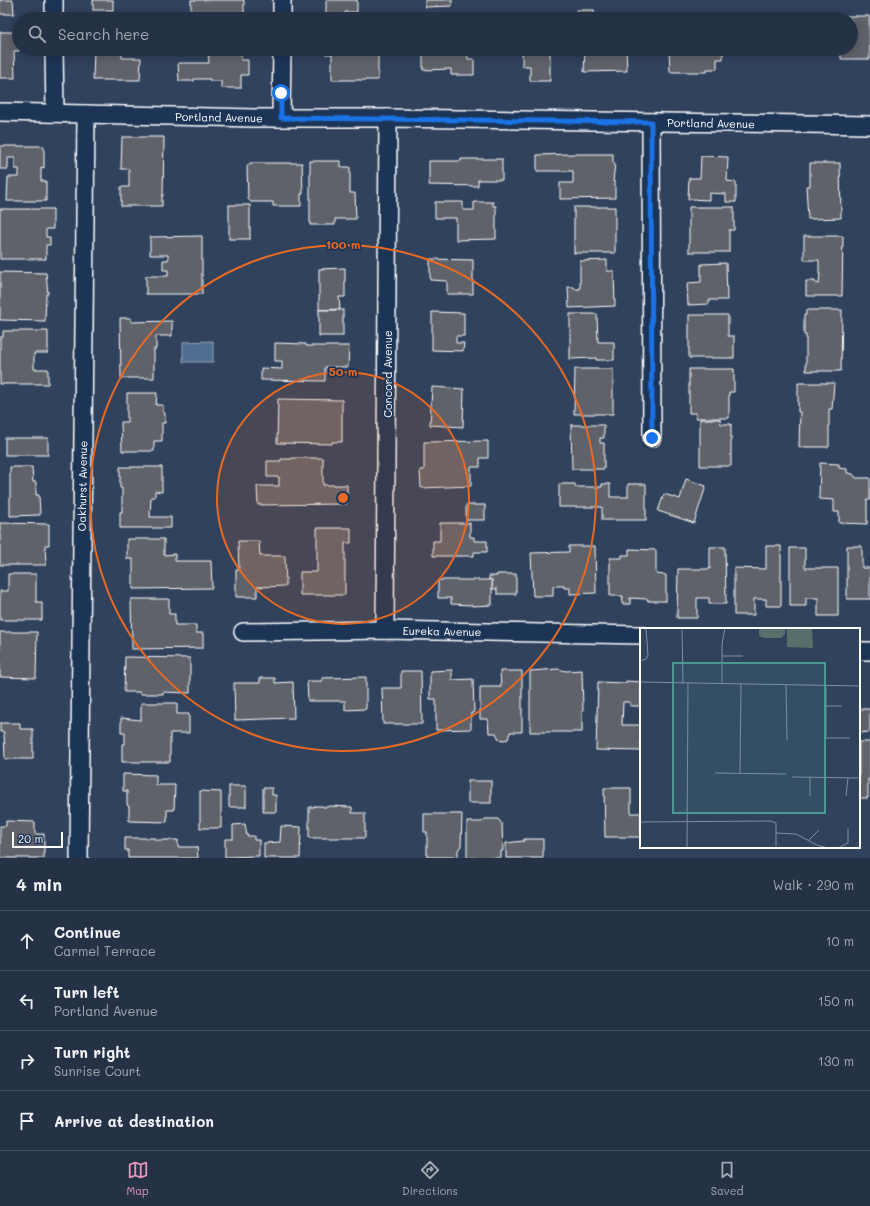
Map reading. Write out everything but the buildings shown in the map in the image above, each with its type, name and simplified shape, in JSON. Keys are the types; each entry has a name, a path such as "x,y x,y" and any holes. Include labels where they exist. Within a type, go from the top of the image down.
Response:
{"street":[{"path":"54,0 54,12"},
{"path":"282,0 282,12"},
{"path":"54,56 55,113"},
{"path":"281,118 282,56"},
{"name":"Portland Avenue","path":"0,112 254,118 388,118 870,125"},
{"name":"Oakhurst Avenue","path":"79,858 86,114"},
{"name":"Concord Avenue","path":"385,630 388,118"},
{"path":"651,122 652,438"},
{"name":"Eureka Avenue","path":"243,632 385,630 640,635"}],"water":[{"path":"213,341 213,362 183,362 183,342"}],"route":[{"path":"281,93 281,118 651,122 652,438"}]}
